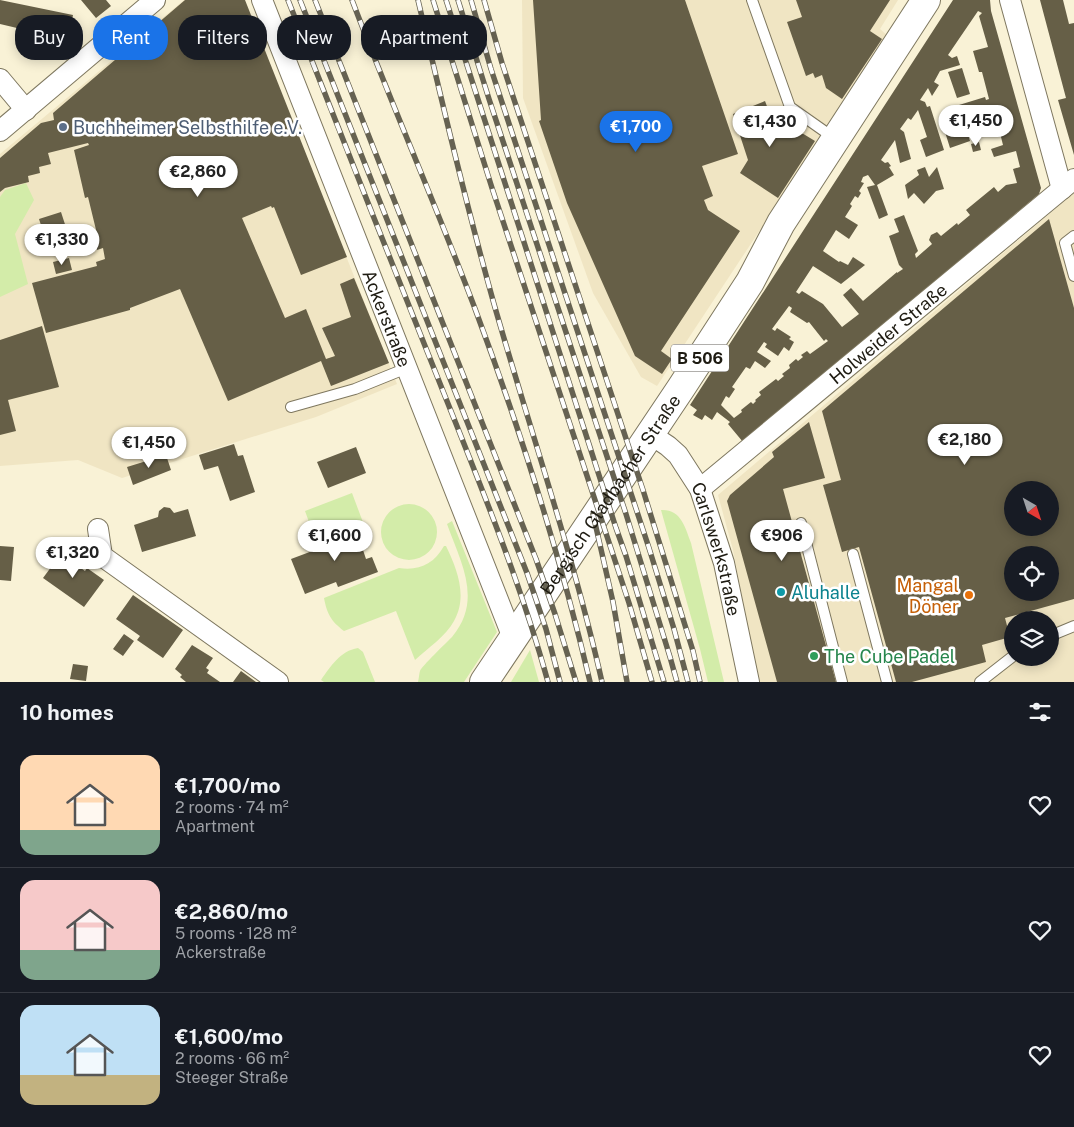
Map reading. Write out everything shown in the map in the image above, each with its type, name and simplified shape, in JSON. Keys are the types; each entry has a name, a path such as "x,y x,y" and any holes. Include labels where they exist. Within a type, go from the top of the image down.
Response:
{"main road":[{"name":"Bergisch Gladbacher Straße","path":"484,682 750,282 781,223 926,0"}],"street":[{"path":"0,131 155,0"},
{"name":"Ackerstraße","path":"262,0 513,638"},
{"path":"1010,0 1068,184"},
{"path":"0,79 26,110"},
{"name":"Holweider Straße","path":"700,489 1068,184"},
{"name":"Carlswerkstraße","path":"650,434 678,455 700,489 724,563 749,682"},
{"path":"98,529 102,556 278,682"}],"lane":[{"path":"752,0 790,107 835,138"},
{"path":"1074,236 1065,244 1074,276"},
{"path":"291,407 355,389 407,368"},
{"path":"800,523 842,682"},
{"path":"853,554 887,682"},
{"path":"1059,632 1074,626"},
{"path":"980,682 1004,663"}],"shaded area":[{"path":"184,0 244,0 250,15 178,15 178,60 267,60 267,58 397,384 316,417 122,478 78,460 0,466 0,154 112,60 168,60 168,15 166,15"},
{"path":"522,0 898,0 880,29 888,36 657,386 641,377 593,293 523,98"},
{"path":"1074,193 1074,682 758,682 733,550 718,495"}],"green space":[{"path":"26,183 34,200 15,234 28,284 0,297 0,197 5,190"},
{"path":"352,493 370,541 367,542 361,527 348,532 346,526 332,532 334,537 317,544 305,511"},
{"path":"409,504 420,506 429,512 435,521 437,532 435,543 429,552 420,558 409,560 398,558 389,552 383,543 381,532 383,521 389,512 398,506"},
{"path":"661,510 668,510 678,516 689,537 724,682 708,682"},
{"path":"452,521 497,632 464,682 418,682 422,668 452,637 461,623 466,609 468,595 463,567 447,524"},
{"path":"446,546 457,573 461,592 458,612 446,632 415,660 396,611 344,631 330,617 324,598 399,568 406,569 425,565 436,557"},
{"path":"358,648 363,652 375,682 324,682 321,680 341,656"},
{"path":"530,650 539,682 511,682"}],"building":[{"path":"0,0 73,15 15,15 15,28 0,24"},
{"path":"81,0 106,0 111,6 100,15 94,15"},
{"path":"185,0 245,0 251,15 178,15 178,60 267,60 267,55 347,257 301,275 274,207 272,208 271,206 242,218 285,318 306,309 326,359 335,356 322,328 351,317 340,284 354,278 389,363 331,386 321,361 228,401 180,289 130,308 130,310 46,333 32,283 97,266 96,262 105,259 103,248 97,250 95,239 98,238 88,197 85,198 74,150 89,145 88,143 48,153 51,164 39,167 40,173 28,176 29,182 5,188 0,192 0,158 41,123 54,120 53,113 115,60 168,60 167,15"},
{"path":"533,0 685,0 738,154 702,166 713,196 704,200 708,210 740,231 661,351 672,359 662,374 635,356 567,203 539,121 541,120"},
{"path":"796,0 890,0 870,31 882,39 842,99 826,88 822,75 815,78 813,73 806,76 787,22 802,17"},
{"path":"953,0 990,0 991,11 1041,188 1039,194 743,442 728,424 730,422 717,412 712,420 705,415 702,420 693,415 697,410 690,405","holes":["978,11 982,13 979,16 988,47 973,51 979,72 982,72 989,99 986,100 985,97 959,105 961,112 941,119 950,148 970,141 965,125 992,117 991,114 995,113 1003,145 991,149 994,157 1016,151 1020,167 1013,169 1017,183 1006,185 998,192 994,187 966,210 970,215 958,225 957,223 941,236 937,232 931,235 929,240 932,244 916,258 915,254 918,251 904,215 894,219 899,232 889,236 899,265 903,269 863,301 851,288 843,295 859,314 842,327 823,304 802,291 799,294 796,292 813,266 841,284 865,265 853,257 848,265 839,262 823,251 836,230 849,239 858,225 845,217 852,206 850,204 855,196 858,198 861,193 859,191 864,183 861,182 863,177 868,175 875,185 867,187 879,219 888,215 877,185 894,175 888,162 885,163 881,160 895,140 900,163 911,159 904,132 900,129 908,118 911,120 918,110 927,137 920,140 926,157 944,150 930,106 927,107 925,102 920,100 928,88 932,96 939,85 934,82 940,71 960,65 957,56 952,58 948,55","789,306 792,308 790,312 807,323 809,322 824,341 826,339 828,341 810,354 807,351 801,355 803,357 798,361 796,359 789,365 790,368 782,374 784,376 778,381 776,379 759,392 761,395 756,401 753,404 751,402 734,418 721,405 726,396 729,398 735,389 732,387 746,367 750,369 755,361 765,368 771,361 757,352 764,342 767,344 765,347 778,356 784,347 789,351 794,342 789,339 791,337 777,328 775,331 772,329"]},
{"path":"1040,0 1063,0 1069,24 1074,23 1074,155 1058,100 1066,98"},
{"path":"962,68 970,94 957,98 948,72"},
{"path":"765,101 771,117 777,114 788,122 787,124 815,141 778,198 740,173 748,160 733,114"},
{"path":"979,142 981,150 973,152 971,144"},
{"path":"925,167 929,177 937,167 944,189 936,191 924,204 914,193 908,199 905,185 919,175 917,170"},
{"path":"61,212 73,249 51,256 39,219"},
{"path":"1049,219 1074,308 1074,599 1030,611 1004,611 1004,639 982,645 986,662 912,682 896,682 859,547 842,552 823,485 841,480 822,411"},
{"path":"69,258 72,270 56,274 53,262"},
{"path":"42,326 59,387 8,400 16,431 0,435 0,340"},
{"name":"Aluhalle","path":"809,422 825,478 783,489 836,682 777,682 727,501 730,495 774,457 772,452"},
{"path":"234,444 238,456 243,455 255,492 230,501 218,466 204,470 199,455"},
{"path":"356,447 366,473 328,488 317,462"},
{"path":"166,455 171,470 133,485 127,467"},
{"path":"164,507 170,508 174,513 188,509 196,536 142,552 134,525 158,517 159,511"},
{"path":"346,527 348,532 361,527 366,542 361,544 366,559 372,557 378,572 338,587 336,582 305,594 291,559 323,547 321,543 334,538 332,532"},
{"path":"0,546 14,547 11,581 0,580"},
{"path":"63,551 80,563 78,566 85,571 87,568 104,580 84,607 43,578"},
{"path":"133,595 183,630 163,658 137,640 140,636 116,619"},
{"path":"124,634 134,641 123,656 113,649"},
{"path":"192,645 213,658 206,668 209,670 207,673 220,682 186,682 180,677 182,675 175,669"},
{"path":"73,664 88,666 86,681 70,679"},
{"path":"241,671 256,682 233,682"}],"railway":[{"path":"288,0 497,528 537,643 548,682"},
{"path":"300,0 527,573 546,629 560,682"},
{"path":"315,0 536,559 576,682"},
{"path":"352,0 474,306 507,399 552,539 590,682"},
{"path":"418,0 454,153 484,266 565,539 602,682"},
{"path":"433,0 492,188 629,603 652,682"},
{"path":"446,0 626,556 664,682"},
{"path":"458,0 626,514 677,682"},
{"path":"471,0 491,69 649,548 688,682"},
{"path":"484,0 502,63 643,490 693,651 700,682"},
{"path":"593,514 613,602 627,682"}],"place":[{"name":"Buchheimer Selbsthilfe e.V.","path":"63,127"},
{"name":"Aluhalle","path":"781,592"},
{"name":"Mangal Döner","path":"969,595"},
{"name":"The Cube Padel","path":"814,656"}]}
